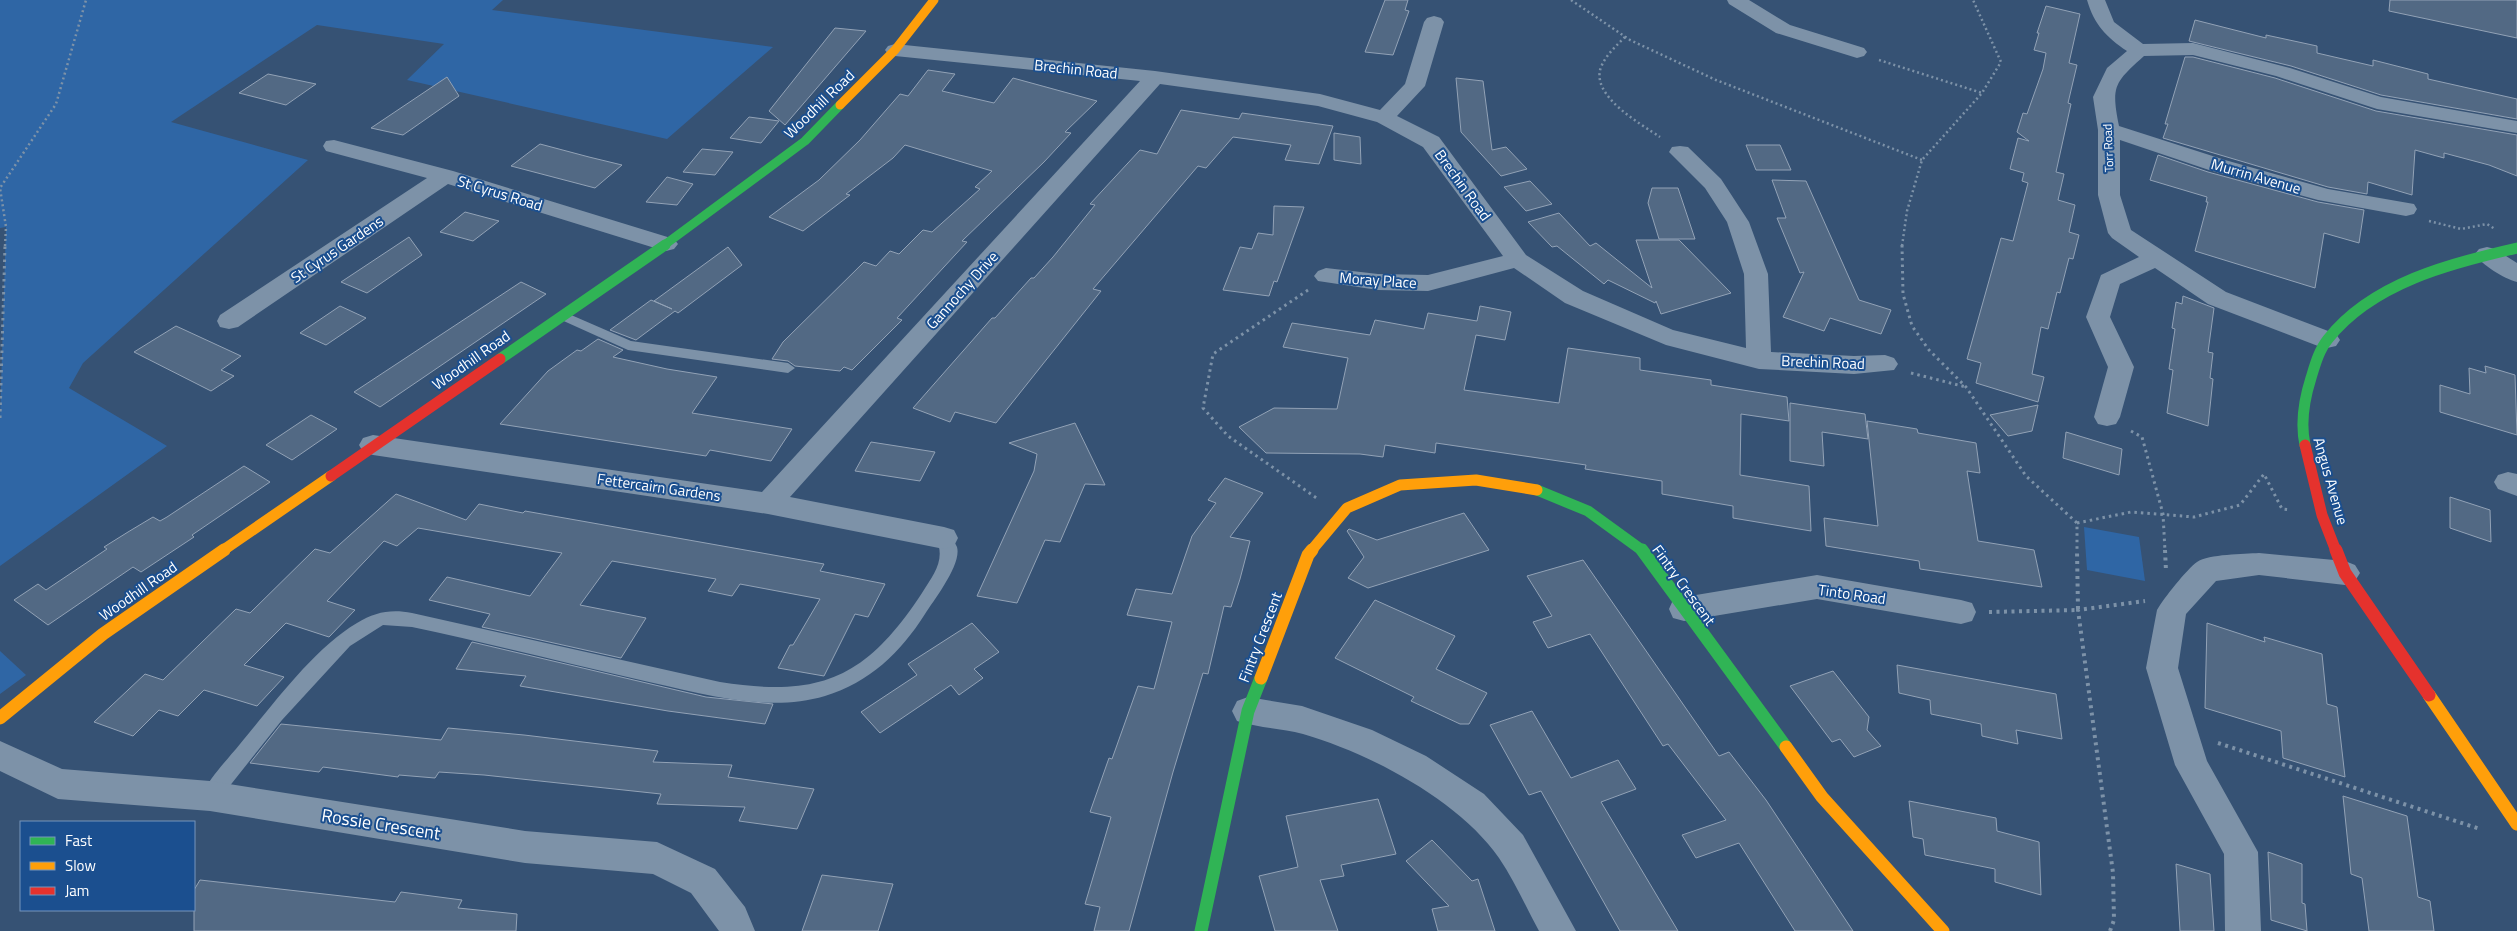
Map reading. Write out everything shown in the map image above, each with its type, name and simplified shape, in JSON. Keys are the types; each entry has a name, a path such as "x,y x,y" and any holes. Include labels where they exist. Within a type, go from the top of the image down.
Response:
{"street":[{"name":"Woodhill Road","path":"0,718 103,634 373,445 666,244 805,141 895,50 934,0"},
{"path":"1736,0 1783,29 1857,52"},
{"path":"2096,0 2100,15 2108,30 2139,50 2193,49 2283,72 2377,103 2517,127"},
{"path":"1384,118 1415,86 1434,22"},
{"name":"Brechin Road","path":"895,50 1155,77 1320,100 1384,118 1432,142 1518,260 1574,297 1658,333 1759,360 1854,365 1885,364"},
{"name":"Torr Road","path":"2139,50 2114,72 2103,97 2109,130 2109,195 2120,232 2217,298 2326,340"},
{"name":"Gannochy Drive","path":"768,503 1155,77"},
{"name":"Murrin Avenue","path":"2109,130 2217,165 2326,196 2406,209"},
{"name":"St Cyrus Road","path":"334,146 445,176 666,244"},
{"path":"1680,152 1713,184 1738,222 1756,274 1759,360"},
{"name":"St Cyrus Gardens","path":"229,322 445,176"},
{"name":"Angus Avenue","path":"2517,248 2487,254 2401,284 2362,307 2326,340 2303,403 2302,434 2322,515 2345,572 2517,824"},
{"path":"2487,254 2517,274"},
{"path":"2107,417 2121,367 2098,317 2109,280 2158,257"},
{"name":"Moray Place","path":"1326,276 1378,282 1428,283 1518,260"},
{"name":"Fettercairn Gardens","path":"373,445 768,503 944,538"},
{"name":"Fintry Crescent","path":"1202,931 1248,711 1308,554 1347,508 1400,485 1476,480 1536,489 1588,511 1643,551 1684,610 1822,797 1943,931"},
{"path":"2243,931 2240,852 2192,765 2162,668 2172,610 2176,597 2208,570 2259,564 2345,572"},
{"name":"Tinto Road","path":"1684,610 1817,587 1961,612"},
{"path":"1248,711 1302,720 1360,740 1414,766 1472,805 1511,846 1558,931"},
{"name":"Rossie Crescent","path":"0,754 58,784 210,796 524,847 657,858 703,881 732,919 737,931"}],"lane":[{"path":"562,315 628,345 788,368"},
{"path":"210,796 251,742 335,648 359,630 377,620 391,617 409,619 625,670 751,695 816,691 845,682 874,663 907,629 930,595 948,558 949,549 944,538"}],"path":[{"path":"0,418 6,227 0,188 56,104 86,0"},
{"path":"1571,0 1625,37 1716,80 1922,160"},
{"path":"1974,0 2001,62 1995,75 1982,93 1922,160 1906,212 1901,252 1903,294 1912,326 1929,350 1966,387 2026,476 2077,523 2078,610 2113,873 2114,920 2110,931"},
{"path":"1625,37 1610,48 1604,59 1598,72 1599,85 1603,93 1613,102 1680,152"},
{"path":"1857,52 1982,93"},
{"path":"2406,209 2436,224 2461,229 2487,224 2502,234"},
{"path":"1326,276 1298,298 1213,354 1203,408 1228,436 1341,515"},
{"path":"1885,364 1926,379 1966,387"},
{"path":"1961,612 2078,610 2176,597 2162,514 2142,437 2107,417"},
{"path":"2077,523 2131,512 2194,517 2240,505 2264,474 2282,509 2322,515"},
{"path":"2181,732 2489,832"}],"shaded area":[{"path":"0,0 503,0 492,10 773,47 667,139 407,80 444,44 317,25 171,122 308,160 83,363 69,388 167,446 0,566 0,418 6,227 0,228"},
{"path":"2084,527 2139,537 2145,581 2087,570"},
{"path":"0,651 26,675 0,694"}],"building":[{"path":"1385,0 1408,0 1405,10 1409,11 1393,55 1365,52"},
{"path":"2390,0 2517,0 2517,38 2389,11"},
{"path":"2046,6 2080,14 2069,63 2077,65 2068,103 2071,104 2056,172 2064,174 2058,200 2075,205 2069,232 2079,235 2073,259 2069,258 2060,293 2057,292 2048,329 2041,327 2032,374 2044,377 2038,402 1976,383 1981,363 1967,359 2001,238 2013,241 2028,183 2022,181 2024,173 2010,169 2018,138 2029,141 2017,132 2023,113 2027,114 2043,69 2046,53 2034,50 2039,33 2037,33"},
{"path":"2195,20 2266,38 2266,35 2317,46 2317,53 2373,66 2373,60 2428,74 2428,79 2517,99 2517,119 2381,95 2291,66 2189,41"},
{"path":"835,28 866,31 785,125 769,111"},
{"path":"2185,57 2193,57 2275,78 2376,111 2517,135 2517,176 2489,165 2444,153 2444,158 2415,150 2412,195 2368,182 2367,194 2328,187 2163,138 2168,124 2165,124"},
{"path":"928,70 955,74 942,91 994,103 1013,78 1097,101 1065,132 1071,133 1044,162 962,241 967,242 897,318 902,320 852,370 844,367 840,371 795,366 788,361 772,359 783,342 864,262 876,266 890,251 899,254 923,230 932,232 980,189 975,187 992,171 905,145 893,158 846,194 850,195 803,231 769,217 819,180 860,140 900,94 908,96"},
{"path":"268,74 316,84 286,105 239,93"},
{"path":"447,77 459,96 403,135 371,128"},
{"path":"1456,78 1483,81 1492,150 1506,147 1527,169 1501,176 1461,132"},
{"path":"1181,110 1239,119 1242,113 1333,126 1319,164 1285,160 1291,145 1233,137 1206,168 1198,166 1093,289 1101,291 996,423 955,412 950,422 913,408 992,318 995,318 1053,257 1095,205 1090,204 1140,150 1157,154"},
{"path":"749,117 779,121 761,143 730,138"},
{"path":"1334,133 1360,137 1361,164 1334,160"},
{"path":"540,144 622,165 595,188 511,166"},
{"path":"1746,145 1780,145 1791,170 1756,170"},
{"path":"702,149 733,152 715,175 683,172"},
{"path":"2158,155 2208,172 2318,202 2364,210 2359,243 2324,233 2315,288 2195,251 2208,202 2206,202 2207,197 2150,180"},
{"path":"667,177 693,184 677,205 646,202"},
{"path":"1772,180 1806,181 1859,300 1891,310 1881,334 1830,318 1824,331 1783,317 1804,272 1800,273 1777,218 1786,218"},
{"path":"1530,181 1552,204 1526,211 1504,187"},
{"path":"1652,188 1678,188 1695,239 1659,239 1648,203"},
{"path":"1274,206 1304,207 1277,282 1274,281 1269,296 1223,290 1240,247 1252,249 1258,233 1273,235"},
{"path":"465,212 499,221 473,241 440,232"},
{"path":"1559,213 1590,246 1596,243 1652,288 1636,240 1679,240 1731,293 1661,314 1656,301 1655,303 1608,280 1604,284 1557,246 1552,247 1528,222"},
{"path":"409,237 422,255 367,293 341,282"},
{"path":"728,247 742,265 678,313 675,311 636,340 610,330 651,300 672,309 654,301"},
{"path":"521,282 546,294 380,407 354,392"},
{"path":"2183,296 2214,308 2208,352 2213,353 2210,378 2213,379 2208,426 2167,413 2173,370 2169,369 2175,329 2172,328 2176,302 2182,304"},
{"path":"340,306 366,318 326,345 300,333"},
{"path":"1480,306 1511,312 1505,340 1476,335 1464,390 1559,403 1568,348 1640,358 1640,370 1711,380 1711,385 1787,397 1789,421 1741,414 1740,475 1809,486 1811,531 1733,518 1733,506 1662,494 1662,481 1585,469 1586,465 1436,443 1435,453 1385,445 1383,457 1360,454 1266,453 1239,427 1274,408 1337,409 1348,358 1283,347 1292,323 1370,335 1375,320 1424,329 1428,313 1477,321"},
{"path":"176,326 241,356 221,370 234,376 211,391 134,352"},
{"path":"598,339 623,350 613,357 667,369 717,377 692,413 792,429 771,461 710,450 706,456 500,424 548,371 577,350 581,351"},
{"path":"2485,366 2515,375 2517,435 2440,412 2440,385 2470,394 2469,368 2486,373"},
{"path":"1790,403 1865,414 1868,439 1822,432 1824,466 1790,461"},
{"path":"2038,405 2032,431 2008,436 1990,415"},
{"path":"311,415 337,429 292,460 266,445"},
{"path":"1867,421 1917,429 1918,433 1976,443 1980,473 1967,471 1978,541 2034,550 2042,587 1920,569 1919,561 1826,546 1824,518 1878,526"},
{"path":"1075,423 1105,485 1085,484 1060,542 1045,540 1017,603 977,596 1034,471 1037,454 1009,443"},
{"path":"2066,432 2122,449 2119,475 2063,458"},
{"path":"871,442 935,452 920,481 855,471"},
{"path":"244,466 270,482 192,535 194,537 141,572 133,567 48,625 14,600 38,584 46,590 107,549 104,547 153,517 160,521 167,517"},
{"path":"1225,478 1263,493 1230,537 1250,541 1240,579 1231,607 1224,606 1208,674 1203,673 1173,772 1129,931 1094,931 1100,907 1085,904 1111,817 1090,812 1109,758 1112,759 1138,686 1154,689 1172,622 1127,615 1136,589 1172,594 1192,536 1216,503 1208,500"},
{"path":"396,494 466,520 479,504 523,513 525,511 824,564 820,571 885,584 868,617 855,614 824,676 778,668 790,645 793,645 820,599 740,584 732,596 708,591 716,579 612,561 580,605 646,618 621,658 482,627 490,614 429,600 447,577 530,596 562,553 418,528 397,546 384,541 327,601 355,610 329,637 286,623 244,665 284,677 257,706 204,690 178,716 159,710 133,736 94,722 145,674 163,680 236,609 250,613 315,549 330,553"},
{"path":"2450,497 2490,510 2491,542 2450,528"},
{"path":"1464,513 1489,550 1368,588 1348,578 1364,557 1347,531 1349,529 1377,540"},
{"path":"1583,560 1719,756 1729,752 1766,800 1853,931 1795,931 1739,843 1696,858 1682,835 1726,820 1668,744 1663,746 1590,634 1548,648 1533,622 1552,616 1527,576"},
{"path":"1375,600 1455,636 1436,669 1487,693 1469,724 1460,724 1411,701 1414,697 1335,658"},
{"path":"972,623 999,652 974,669 983,678 959,695 951,685 880,733 861,712 917,675 908,664"},
{"path":"2207,623 2265,642 2264,637 2322,654 2327,704 2337,707 2345,777 2283,758 2281,731 2205,708"},
{"path":"472,642 706,697 773,704 765,724 668,711 520,686 526,676 456,669"},
{"path":"1897,665 2056,694 2062,739 2016,730 2018,744 1982,736 1981,724 1931,714 1930,700 1899,693"},
{"path":"1833,671 1869,717 1867,730 1881,746 1854,757 1840,739 1832,742 1790,686"},
{"path":"1532,711 1571,778 1618,760 1636,789 1601,802 1678,931 1620,931 1541,791 1529,795 1490,725"},
{"path":"281,724 441,740 448,728 658,751 653,762 732,765 728,777 814,789 797,829 739,821 745,807 657,804 661,794 484,775 439,772 435,778 399,775 398,777 323,767 319,772 250,763"},
{"path":"2343,796 2407,816 2418,897 2430,901 2434,931 2369,931 2362,878 2351,874"},
{"path":"1378,799 1396,854 1341,865 1344,876 1320,880 1338,931 1275,931 1259,876 1298,867 1286,816"},
{"path":"1909,801 1996,818 1997,831 2039,842 2041,895 1995,882 1995,869 1925,855 1923,839 1913,837"},
{"path":"1432,840 1472,881 1478,879 1495,931 1438,931 1432,909 1449,906 1406,861"},
{"path":"2268,852 2302,864 2302,903 2305,904 2307,931 2271,920"},
{"path":"2176,864 2210,874 2214,931 2180,931"},
{"path":"822,875 893,884 878,931 802,931"},
{"path":"200,880 395,902 401,892 462,900 458,908 517,914 516,931 194,931 195,888"}],"traffic: fast":[{"path":"500,359 666,244 805,141 840,105"},
{"path":"2305,445 2302,429 2303,413 2310,381 2325,343 2346,320 2366,304 2389,290 2414,279 2466,260 2517,248"},
{"path":"1537,490 1588,511 1643,551 1786,747"},
{"path":"1201,931 1248,711 1261,678"}],"traffic: slow":[{"path":"840,105 895,50 934,0"},
{"path":"0,718 103,634 331,476"},
{"path":"1261,678 1308,555 1347,508 1400,485 1476,480 1537,490"},
{"path":"2429,695 2517,824"},
{"path":"1786,747 1822,797 1943,931"}],"traffic: jam":[{"path":"331,476 500,359"},
{"path":"2305,445 2322,515 2345,573 2429,695"}]}
